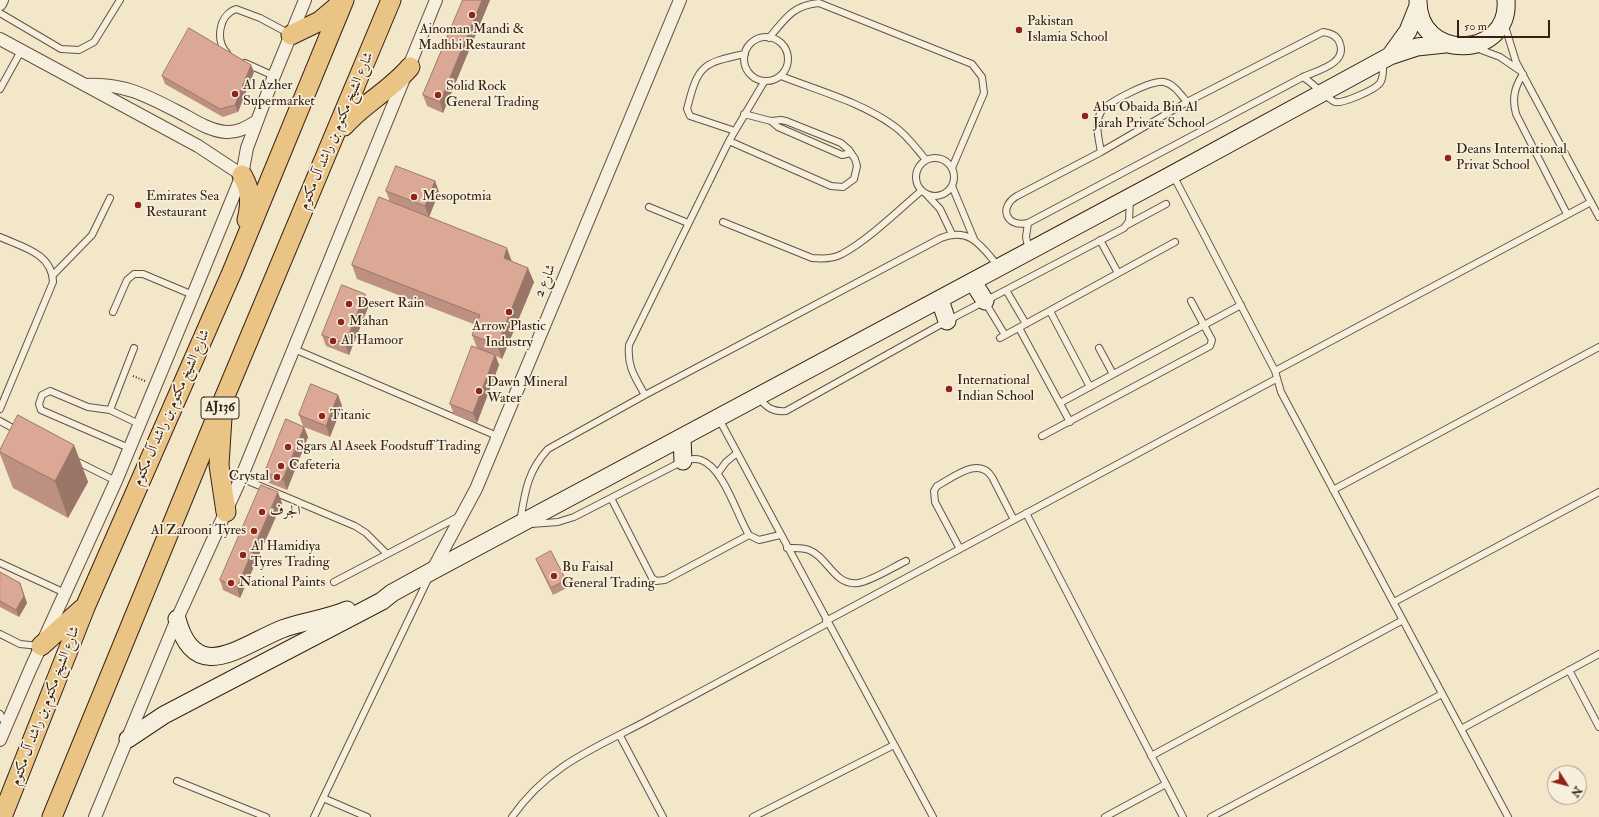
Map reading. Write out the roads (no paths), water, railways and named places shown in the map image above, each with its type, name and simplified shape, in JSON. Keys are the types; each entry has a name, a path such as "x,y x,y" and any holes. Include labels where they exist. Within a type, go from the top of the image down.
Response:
{"main road":[{"path":"291,35 330,15 344,0"},
{"name":"شارع الشيخ مكتوم بن راشد آل مكتوم","path":"2,817 86,605 240,254 344,0"},
{"name":"شارع الشيخ مكتوم بن راشد آل مكتوم","path":"52,817 225,396 391,0"},
{"path":"336,134 357,112 391,87 410,67"},
{"path":"240,254 250,196 248,184 242,175"},
{"path":"225,396 219,465 226,512"},
{"path":"41,646 86,605"}],"street":[{"path":"0,4 2,0"},
{"path":"0,740 116,481 193,295 242,175 247,148 274,76 306,0"},
{"path":"95,817 177,619 241,478 410,67 436,0"},
{"name":"شارع 2","path":"432,571 463,514 498,436 680,0"},
{"path":"1418,3 1422,22 1432,35 1445,44"},
{"path":"1386,58 1408,31 1418,3"},
{"path":"128,739 164,715 382,601 392,593 432,571 757,396 940,300 1386,58 1417,47 1445,44 1457,47 1469,46 1483,41 1495,32 1507,7"},
{"path":"1,43 21,51 198,146 242,175"},
{"path":"84,85 110,84 135,91 201,124 221,131 237,131 257,121"},
{"path":"973,282 985,301"},
{"path":"940,300 947,321"},
{"path":"682,437 683,461"},
{"path":"177,619 186,644 196,652 207,657 219,657 282,629 332,616 380,596 392,593"}],"lane":[{"path":"0,14 61,49 79,50 94,42 120,0"},
{"path":"769,38 795,9 806,4 819,3 972,64 982,77 984,94 952,168 954,180 952,186 948,191 937,196 923,192"},
{"path":"1507,7 1514,55 1599,217"},
{"path":"233,58 223,49 220,38 221,25 231,11 236,9 260,18 291,35"},
{"path":"1323,32 1331,33 1338,38 1341,45 1341,53 1337,60 1028,223 1020,225 1012,222 1007,216 1006,208 1010,200 1101,152 1187,102 1323,32"},
{"path":"769,38 780,42 787,53 788,65 781,76 764,82 758,80 748,72 744,60 748,48 757,40 769,38"},
{"path":"1469,46 1500,57 1523,74"},
{"path":"0,89 21,51"},
{"path":"735,131 690,116 687,109 697,78 706,65 713,61 745,54"},
{"path":"240,61 274,76"},
{"path":"1523,74 1513,93 1513,104 1516,114 1567,214"},
{"path":"781,76 877,115 895,127 912,142 926,160"},
{"path":"1303,77 1324,93"},
{"path":"645,396 630,369 628,358 629,345 729,141 764,82"},
{"path":"1101,152 1097,122 1100,113 1106,106 1114,101 1149,85 1164,82 1172,85 1187,102"},
{"path":"729,141 837,187 849,184 854,179 857,166 855,159 846,146 781,120 771,121 744,114"},
{"path":"771,121 778,127 837,153 846,155 851,153"},
{"path":"952,168 944,160 938,158 926,160 921,164 916,174 916,180 923,192 940,208 952,234"},
{"path":"1173,174 1275,370 1276,379 1281,392 1508,817"},
{"path":"952,186 974,239 999,267"},
{"path":"723,222 812,258 827,259 841,255 854,247 923,192"},
{"path":"1127,225 1129,220 1130,197"},
{"path":"53,275 92,236 110,198"},
{"path":"1275,370 1591,202"},
{"path":"757,396 769,408 777,411 786,411 947,321 1166,204"},
{"path":"649,207 688,223"},
{"path":"1028,223 1026,237 1028,251"},
{"path":"780,535 759,540 749,535 718,473 702,460 692,459 683,461 566,520 549,523 519,524 528,477 536,462 548,449 941,238 952,234 963,234 974,239"},
{"path":"0,236 42,257 51,268 53,275 51,289 0,409"},
{"path":"1100,240 1118,273"},
{"path":"985,301 1003,337 1175,242"},
{"path":"113,312 127,280 134,274 143,274 193,295"},
{"path":"1006,290 1026,324"},
{"path":"1042,436 1210,346 1212,340 1191,301"},
{"path":"1060,403 1241,305"},
{"path":"1050,311 1090,386"},
{"path":"1019,328 1070,422"},
{"path":"1333,490 1599,347"},
{"path":"110,410 134,348"},
{"path":"1099,348 1113,374"},
{"path":"294,349 498,436"},
{"path":"512,817 536,787 567,762 620,736 960,549 1276,379"},
{"path":"129,448 41,410 39,404 42,395 50,391 88,407 110,410 139,424"},
{"path":"718,417 780,535 933,817"},
{"path":"0,421 27,436"},
{"path":"718,473 726,462 737,453"},
{"path":"68,456 116,481"},
{"path":"960,549 935,502 934,491 937,486 974,467 982,467 988,471 992,477 1014,520"},
{"path":"241,478 356,526 366,533 387,554"},
{"path":"1394,602 1599,492"},
{"path":"611,498 652,578 656,581 665,580 749,535"},
{"path":"334,582 463,514"},
{"path":"1026,514 1183,817"},
{"path":"787,548 798,547 809,550 818,556 840,579 849,583 859,583 868,580 906,560"},
{"path":"0,563 65,593"},
{"path":"314,817 432,571"},
{"path":"1151,756 1403,620"},
{"path":"0,634 20,644 41,646"},
{"path":"1461,729 1599,654"},
{"path":"1569,670 1599,727"},
{"path":"1211,817 1442,694"},
{"path":"0,714 6,725"},
{"path":"620,736 663,817"},
{"path":"753,817 894,745"},
{"path":"177,781 266,817"},
{"path":"1105,817 1166,784"},
{"path":"323,798 367,817"}],"place":[{"name":"Ainoman Mandi & Madhbi Restaurant","path":"472,15"},
{"name":"Pakistan Islamia School","path":"1019,30"},
{"name":"Al Azher Supermarket","path":"235,94"},
{"name":"Solid Rock General Trading","path":"438,95"},
{"name":"Abu Obaida Bin Al Jarah Private School","path":"1085,116"},
{"name":"Deans International Privat School","path":"1448,158"},
{"name":"Mesopotmia","path":"414,197"},
{"name":"Emirates Sea Restaurant","path":"138,205"},
{"name":"Desert Rain","path":"349,304"},
{"name":"Arrow Plastic Industry","path":"509,312"},
{"name":"Mahan","path":"341,322"},
{"name":"Al Hamoor","path":"333,341"},
{"name":"International Indian School","path":"949,389"},
{"name":"Dawn Mineral Water","path":"479,391"},
{"name":"Titanic","path":"322,416"},
{"name":"Sgars Al Aseek Foodstuff Trading","path":"288,447"},
{"name":"Cafeteria","path":"281,466"},
{"name":"Crystal","path":"277,477"},
{"name":"الجرف","path":"262,512"},
{"name":"Al Zarooni Tyres","path":"254,531"},
{"name":"Al Hamidiya Tyres Trading","path":"243,555"},
{"name":"Bu Faisal General Trading","path":"554,576"},
{"name":"National Paints","path":"231,583"}]}
